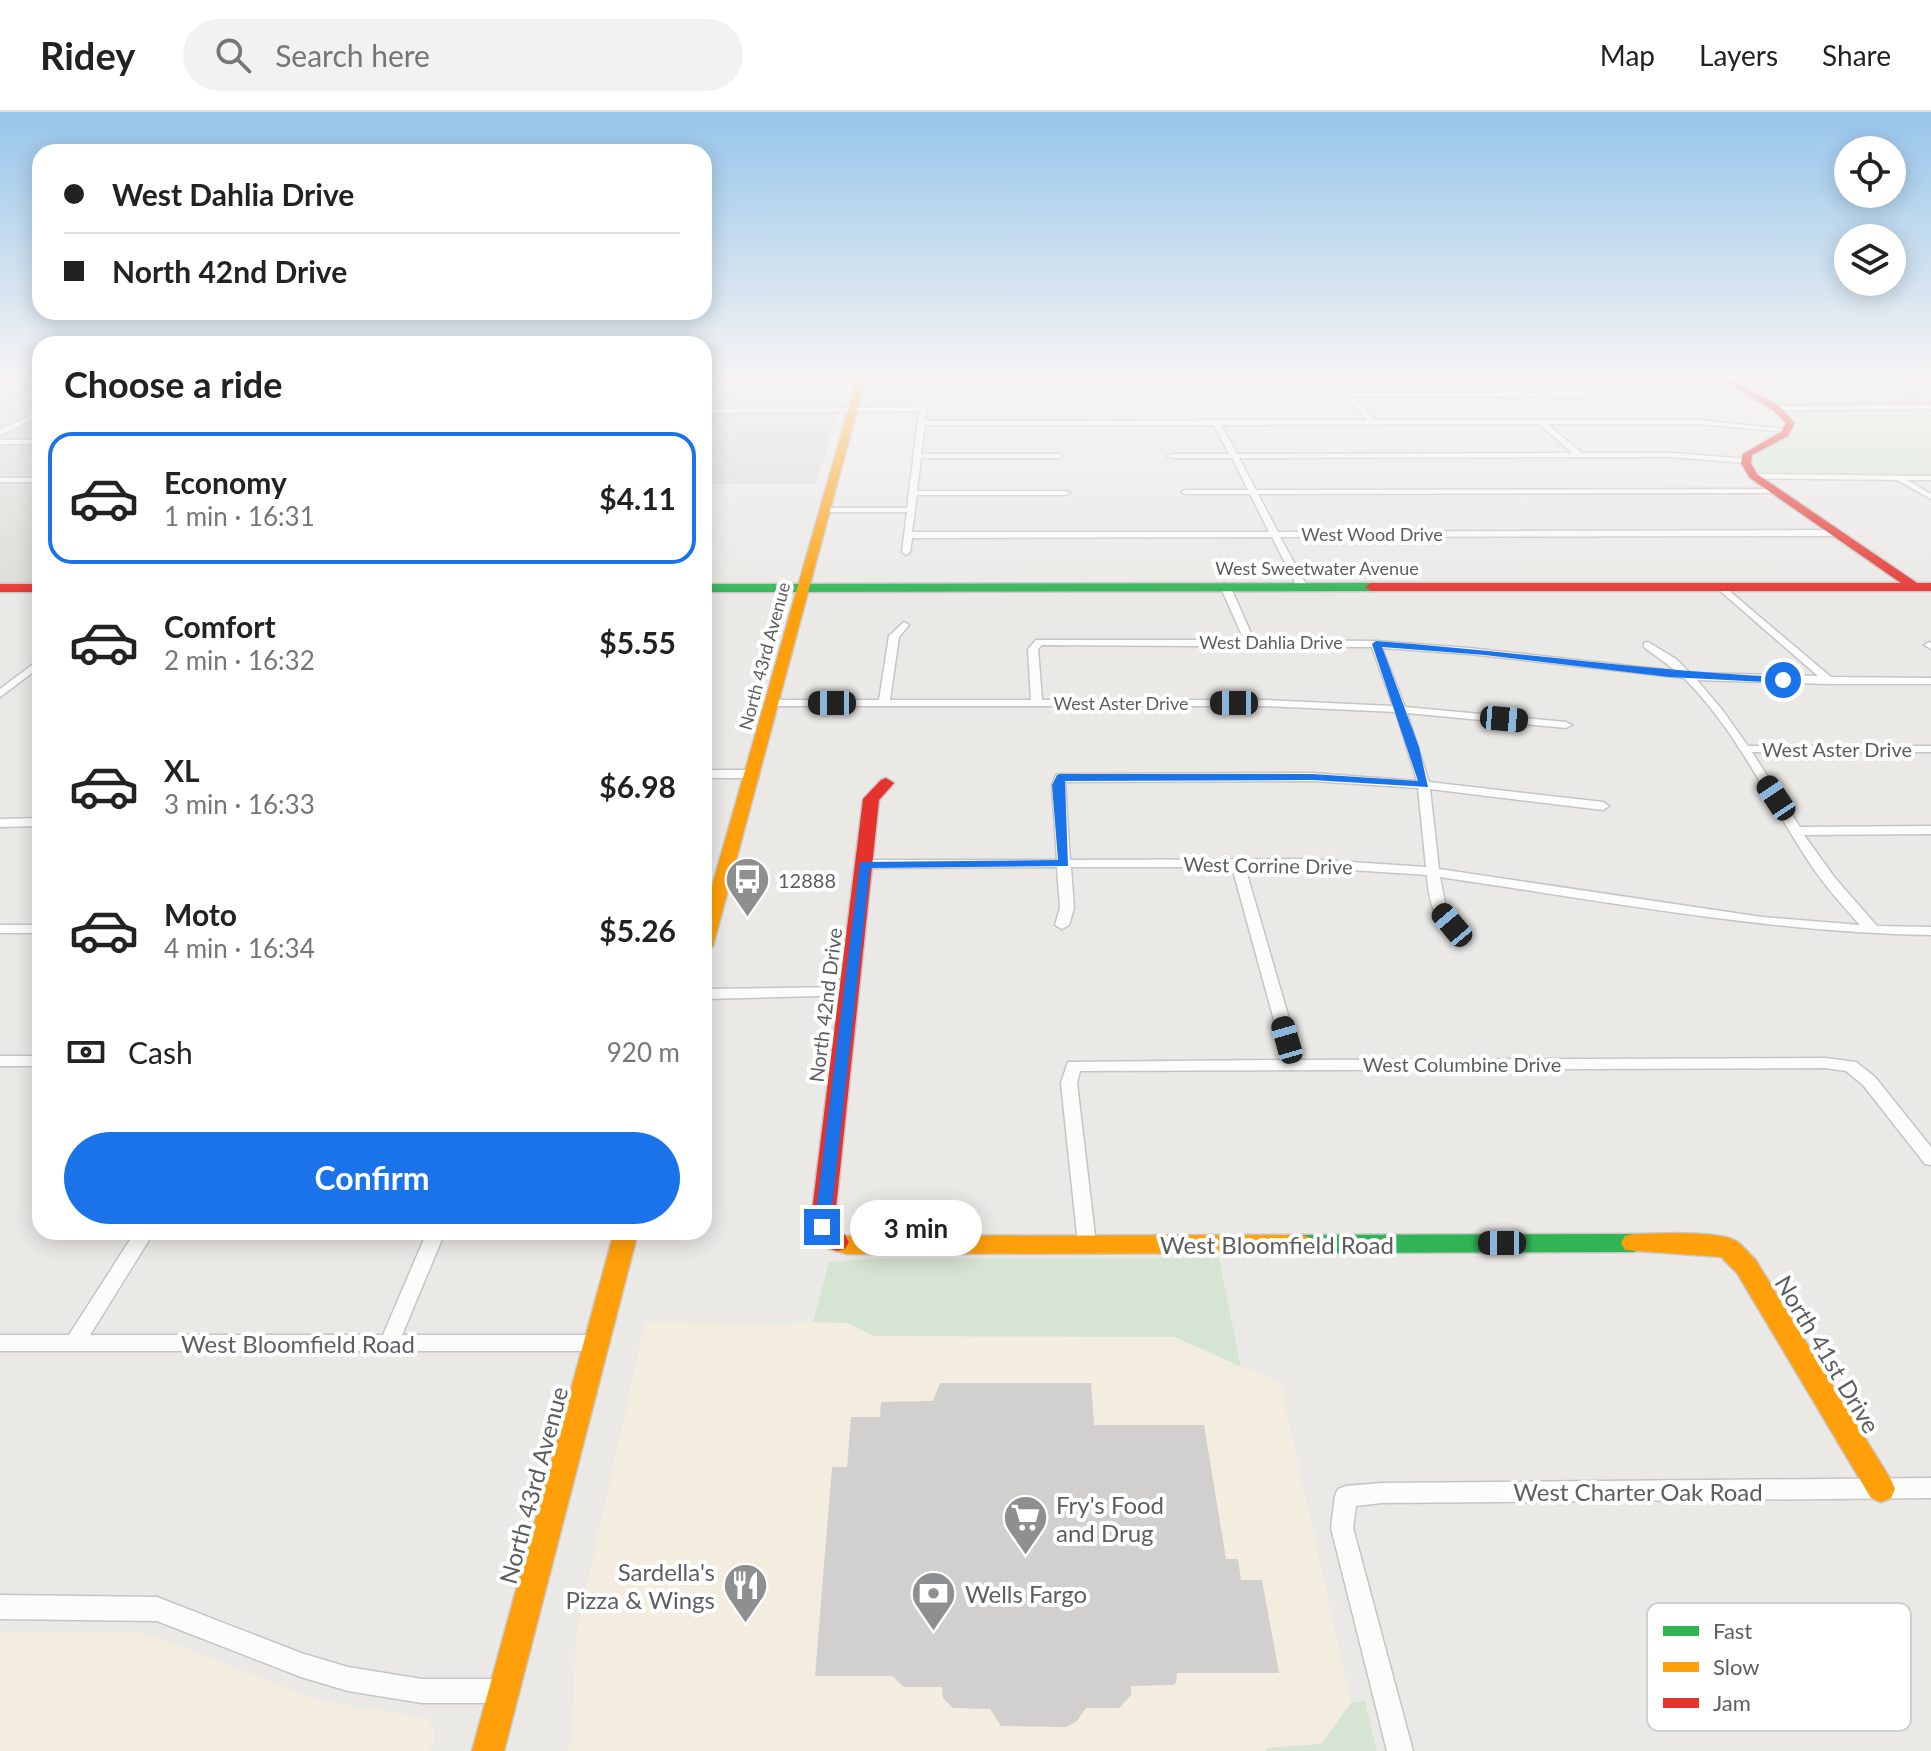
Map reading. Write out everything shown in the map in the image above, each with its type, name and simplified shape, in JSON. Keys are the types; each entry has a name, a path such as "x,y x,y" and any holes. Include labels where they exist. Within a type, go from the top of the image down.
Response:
{"street":[{"name":"North 43rd Avenue","path":"712,918 840,452"},
{"path":"906,552 918,452"},
{"path":"1749,468 1751,452"},
{"path":"1235,455 1303,588"},
{"path":"1171,456 1673,455 1749,468 1931,478"},
{"path":"918,456 1059,456"},
{"path":"1749,468 1775,491 1836,533 1922,587"},
{"path":"1899,478 1931,497"},
{"path":"0,480 32,480"},
{"path":"1185,492 1775,491"},
{"path":"913,493 1066,493"},
{"path":"824,510 911,510"},
{"name":"West Wood Drive","path":"908,535 1836,533"},
{"path":"1721,587 1830,681"},
{"name":"West Sweetwater Avenue","path":"712,588 1922,587"},
{"path":"0,588 32,588"},
{"path":"1226,588 1250,642"},
{"path":"884,703 894,636 904,625"},
{"name":"West Dahlia Drive","path":"1037,703 1033,649 1039,642 1250,642 1501,648 1687,676 1931,681"},
{"path":"1376,644 1424,785 1439,908 1452,925"},
{"path":"1648,645 1669,657 1687,676 1743,749 1817,863 1873,930"},
{"path":"0,694 32,668"},
{"name":"West Aster Drive","path":"772,703 1265,703 1401,710 1566,725"},
{"name":"West Aster Drive","path":"1743,749 1931,749"},
{"path":"712,774 753,774"},
{"path":"1062,925 1067,908 1060,778 1312,777 1424,785 1603,806"},
{"name":"North 42nd Drive","path":"827,1238 822,1227 871,799 886,783"},
{"path":"0,823 32,822"},
{"path":"1797,831 1931,830"},
{"path":"1237,863 1294,1064"},
{"name":"West Corrine Drive","path":"864,864 1306,863 1433,872 1762,921 1873,930 1931,931"},
{"path":"1669,908 1671,925"},
{"path":"0,929 32,929"},
{"path":"712,994 847,992"},
{"path":"0,1061 32,1061"},
{"name":"West Columbine Drive","path":"1087,1244 1069,1083 1074,1066 1825,1063 1850,1066 1869,1081 1931,1159"},
{"name":"West Bloomfield Road","path":"827,1238 847,1245 1692,1243 1728,1248"},
{"path":"74,1343 140,1240"},
{"path":"389,1343 433,1240"},
{"name":"North 43rd Avenue","path":"488,1751 624,1240"},
{"name":"North 41st Drive","path":"1728,1248 1746,1266 1881,1489"},
{"name":"West Bloomfield Road","path":"0,1343 595,1343"},
{"name":"West Charter Oak Road","path":"1400,1751 1342,1528 1346,1496 1381,1493 1931,1488"},
{"path":"0,1607 157,1609 301,1665 348,1679 422,1691 504,1691"}],"shaded area":[{"path":"0,452 32,452 32,584 0,583"},
{"path":"712,452 826,452 816,484 712,484"},
{"path":"645,1322 848,1323 873,1336 1175,1337 1280,1382 1351,1703 1321,1744 1268,1748 1267,1751 568,1751 572,1736 576,1635"},
{"path":"0,1632 134,1632 156,1637 319,1700 428,1718 435,1733 433,1744 429,1751 0,1751"}],"green space":[{"path":"1760,452 1931,452 1931,476 1768,474 1758,472 1753,460"},
{"path":"1219,1258 1241,1367 1175,1337 873,1336 848,1323 813,1322 829,1262 870,1259"},
{"path":"1365,1701 1377,1751 1267,1751 1267,1748 1321,1744 1351,1703"}],"building":[{"name":"Fry's Food and Drug","path":"940,1383 1091,1383 1094,1425 1204,1425 1226,1559 1238,1559 1241,1580 1262,1580 1279,1673 1177,1673 1176,1683 1172,1685 1131,1686 1131,1695 1119,1708 1086,1708 1077,1721 1066,1727 1001,1726 990,1709 953,1708 943,1698 942,1687 904,1687 892,1676 815,1676 832,1467 847,1467 851,1417 880,1417 881,1402 933,1401"}],"traffic: fast":[{"path":"712,588 1371,587"},
{"path":"1301,1244 1633,1243"}],"traffic: slow":[{"path":"712,917 841,452"},
{"path":"488,1751 624,1240"},
{"path":"837,1242 847,1245 1301,1244"},
{"path":"1633,1243 1692,1243 1728,1248 1746,1266 1881,1489"}],"traffic: jam":[{"path":"1751,452 1746,463 1753,476 1914,587"},
{"path":"1371,587 1931,587"},
{"path":"0,588 32,588"},
{"path":"837,1242 827,1238 822,1227 871,799 886,783"}],"place":[{"name":"12888","path":"747,919"},
{"name":"Fry's Food and Drug","path":"1025,1557"},
{"name":"Sardella's Pizza & Wings","path":"746,1624"},
{"name":"Wells Fargo","path":"934,1632"}],"route":[{"path":"822,1227 864,864 1064,864 1060,778 1312,777 1424,785 1414,747 1376,644 1485,652 1669,675 1783,680"}]}
